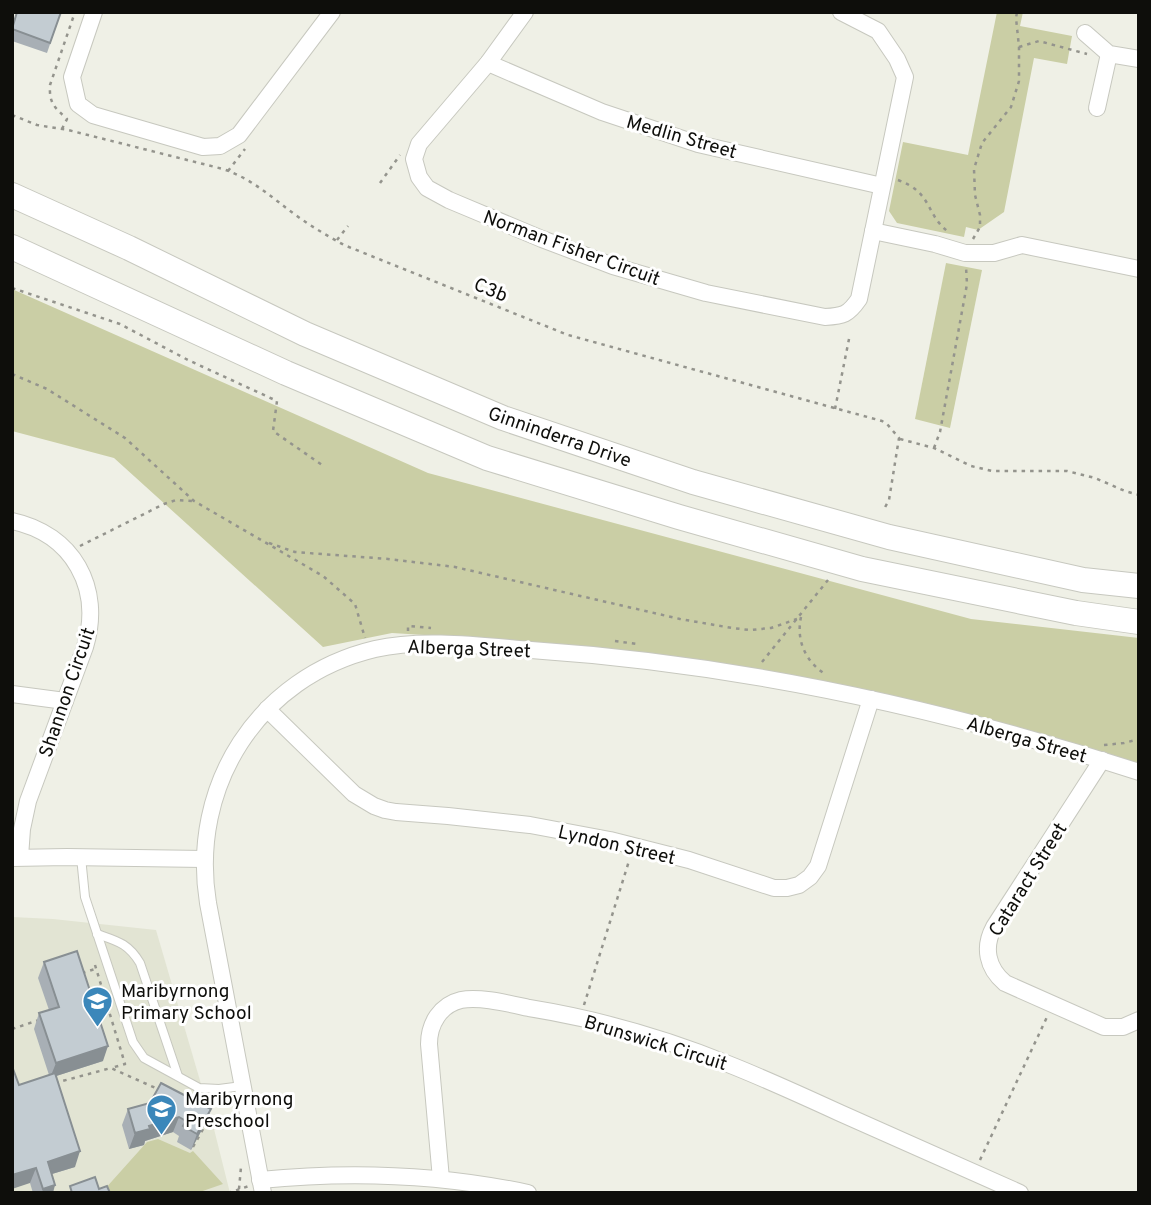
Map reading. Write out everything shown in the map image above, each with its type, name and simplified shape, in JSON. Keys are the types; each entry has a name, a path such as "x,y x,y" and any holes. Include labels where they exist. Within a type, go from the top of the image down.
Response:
{"main road":[{"name":"Ginninderra Drive","path":"12,195 129,248 305,334 503,418 692,482 889,537 1083,580 1139,586"},
{"name":"Ginninderra Drive","path":"12,247 286,373 488,458 679,517 862,569 1076,613 1139,622"}],"street":[{"path":"94,12 72,77 78,103 93,115 203,147 220,146 239,135 332,12"},
{"name":"Norman Fisher Circuit","path":"525,12 488,63 419,144 414,159 419,177 427,188 542,239 613,265 706,293 824,317 841,316 851,310 859,299 905,77 897,59 878,31 841,12"},
{"path":"1085,33 1102,55 1097,108"},
{"path":"1102,55 1139,59"},
{"name":"Medlin Street","path":"488,63 602,112 698,144 882,186"},
{"path":"873,230 965,253 994,253 1023,245 1139,269"},
{"name":"Shannon Circuit","path":"12,521 52,537 70,554 77,564 90,598 90,623 85,647 28,800 16,858 204,859"},
{"name":"Alberga Street","path":"258,1186 235,1087 208,904 204,859 208,822 225,770 243,737 280,697 310,676 342,659 412,644 494,647 620,658 746,675 871,699 987,727 1139,772"},
{"path":"12,694 65,701"},
{"name":"Lyndon Street","path":"267,709 346,787 374,806 396,812 530,825 634,846 690,860 774,888 787,888 805,881 820,860 871,699"},
{"name":"Cataract Street","path":"1102,760 994,927 988,940 988,954 989,961 1000,979 1098,1025 1123,1027 1139,1020"},
{"name":"Brunswick Circuit","path":"441,1179 430,1031 439,1014 455,1002 475,999 580,1018 658,1039 728,1064 1020,1193"},
{"path":"258,1186 296,1177 369,1175 441,1179 528,1193"}],"lane":[{"path":"80,857 85,897 133,1042 144,1058 200,1087 235,1087"},
{"path":"97,934 120,942 132,950 140,963 178,1076"}],"path":[{"path":"934,448 940,432 967,284 965,253 980,227 974,169 982,143 1011,107 1018,81 1017,12"},
{"path":"1018,47 1039,41 1102,55"},
{"path":"67,119 80,105"},
{"name":"C3b","path":"12,115 37,125 68,130 240,175 255,183 319,232 336,241 568,335 882,421 899,438 934,448 971,466 992,471 1067,471 1095,478 1139,495"},
{"path":"336,241 348,226"},
{"path":"12,288 120,324 188,360 277,401 273,431 322,465"},
{"path":"835,409 850,334"},
{"path":"12,374 47,389 125,438 194,501 323,576 355,604 370,651"},
{"path":"883,512 889,500 899,438"},
{"path":"70,554 76,548 164,504 176,500 194,501"},
{"path":"269,543 295,552 455,567 680,619 732,628 771,628 797,619"},
{"path":"746,675 760,666 830,577"},
{"path":"802,613 800,631 803,649 813,665 827,676"},
{"path":"580,1018 634,846"},
{"path":"50,1083 125,1064 94,961"},
{"path":"74,975 95,969"},
{"path":"974,1172 1053,1004"},
{"path":"88,1013 107,1007"},
{"path":"12,1029 43,1019"},
{"path":"111,1068 167,1094"},
{"path":"193,1147 207,1122 207,1117 196,1103 230,1100 235,1087"},
{"path":"228,1193 258,1186"}],"shaded area":[{"name":"Maribyrnong Primary School","path":"12,917 156,930 230,1193 12,1193"}],"green space":[{"path":"997,12 1023,12 1020,26 1072,36 1067,64 1034,58 1004,212 978,230 966,227 964,237 897,223 889,211 903,142 968,155"},
{"path":"946,263 982,270 950,428 915,419"},
{"path":"12,289 428,473 971,619 1139,638 1139,765 923,704 424,635 392,633 323,647 114,458 12,431"},
{"path":"158,1139 190,1153 193,1151 223,1184 197,1193 107,1193 104,1190 147,1142"}],"building":[{"path":"17,12 61,12 50,43 12,29"},
{"path":"77,951 108,1046 56,1063 39,1013 59,1007 44,962"},
{"path":"12,1069 19,1085 55,1073 80,1151 48,1162 55,1185 43,1189 36,1168 12,1175"},
{"path":"161,1083 211,1109 197,1134 183,1126 186,1121 179,1117 135,1133 128,1109 150,1103"},
{"path":"95,1177 99,1189 107,1186 110,1193 72,1193 70,1186"}],"place":[{"name":"Maribyrnong Primary School","path":"98,1028"},
{"name":"Maribyrnong Preschool","path":"162,1136"}]}
